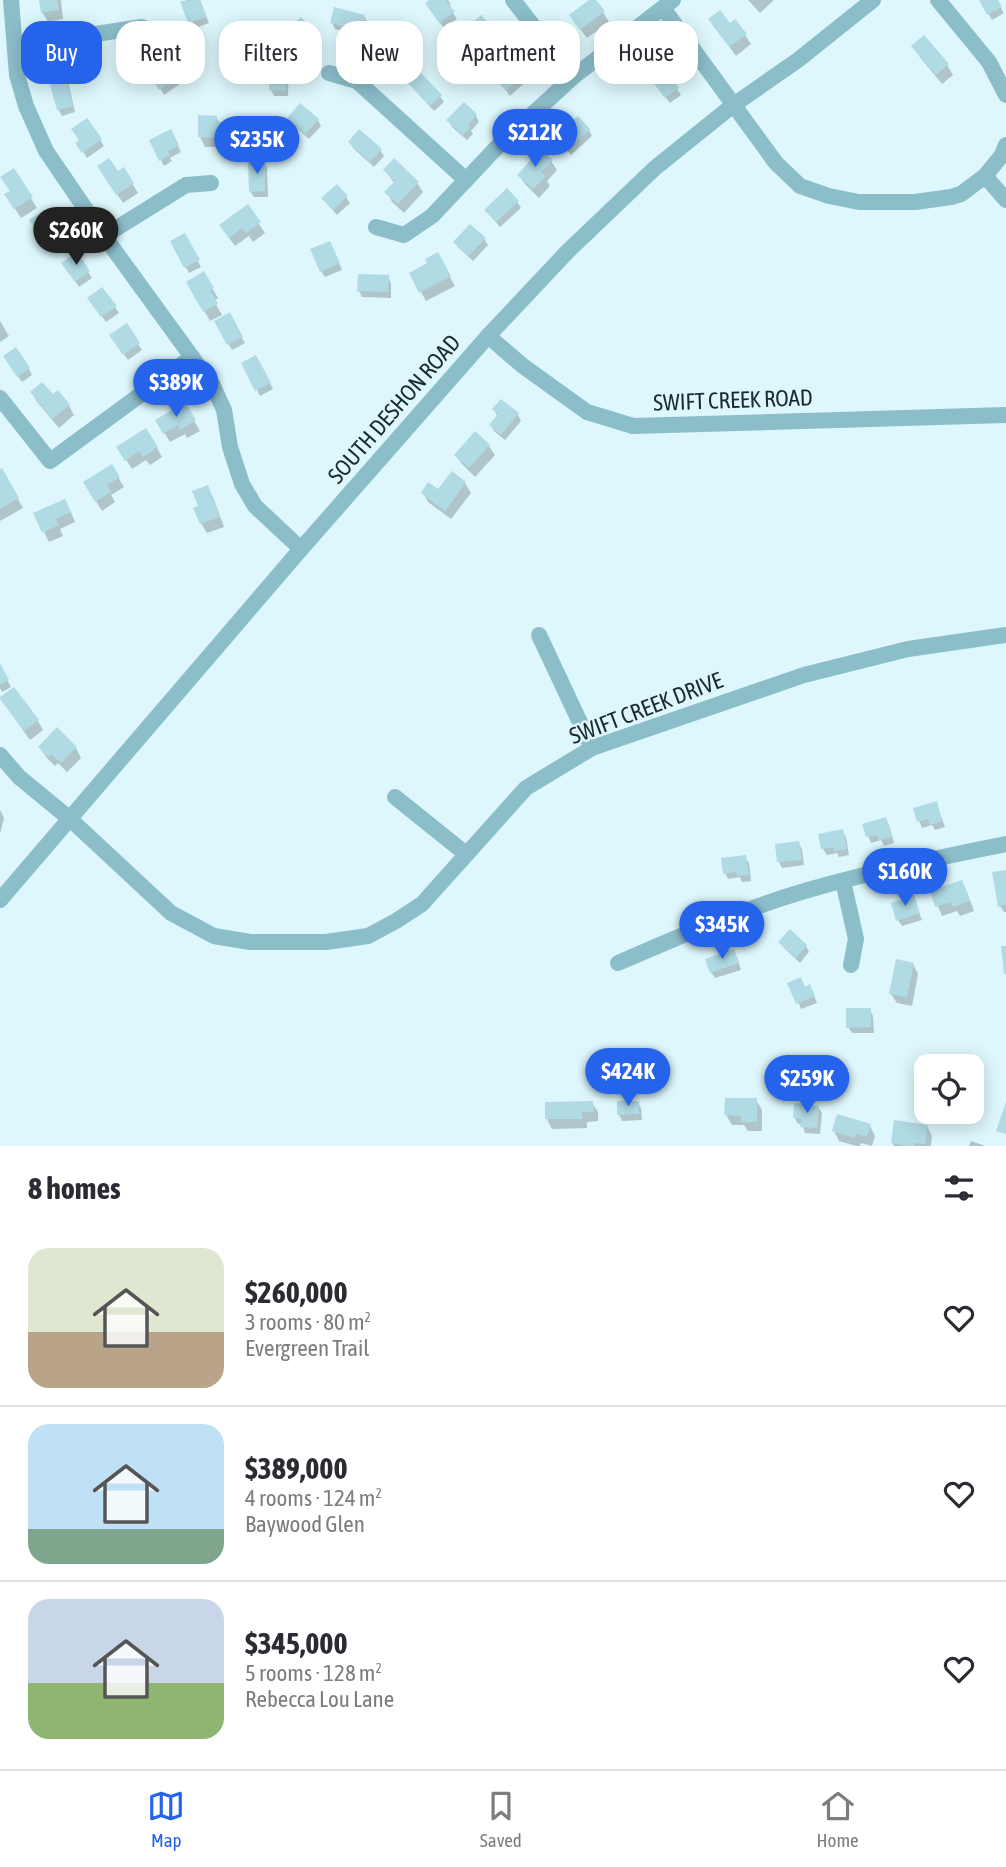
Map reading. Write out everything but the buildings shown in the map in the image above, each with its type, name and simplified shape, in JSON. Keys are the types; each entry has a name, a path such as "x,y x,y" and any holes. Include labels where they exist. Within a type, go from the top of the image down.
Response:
{"street":[{"path":"11,0 17,75 26,106 46,151 213,386 224,410 230,447 242,484 256,506 301,549"},
{"path":"513,0 529,21"},
{"name":"SOUTH DESHON ROAD","path":"0,900 301,549 488,336 568,251 655,168 732,106 798,60 873,0"},
{"path":"938,0 989,62 1006,95"},
{"path":"580,72 668,4 732,106 776,163 800,186 859,202 927,201 951,197 961,194 985,176 1002,155 1006,145"},
{"path":"15,46 116,31"},
{"path":"329,73 357,81 466,180"},
{"path":"376,227 404,235 432,216 499,145 565,84"},
{"path":"985,176 1006,200"},
{"path":"104,236 186,185 211,183"},
{"name":"SWIFT CREEK ROAD","path":"488,336 523,366 587,412 633,426 1006,415"},
{"path":"0,398 50,461 192,357"},
{"path":"539,635 592,748"},
{"name":"SWIFT CREEK DRIVE","path":"0,755 19,778 70,819 171,913 214,936 250,942 326,942 368,936 396,922 422,904 526,788 592,748 804,675 908,649 1006,636"},
{"path":"395,797 466,854"},
{"path":"618,963 703,926 807,890 940,857 1006,844"},
{"path":"843,881 856,939 851,965"}]}
